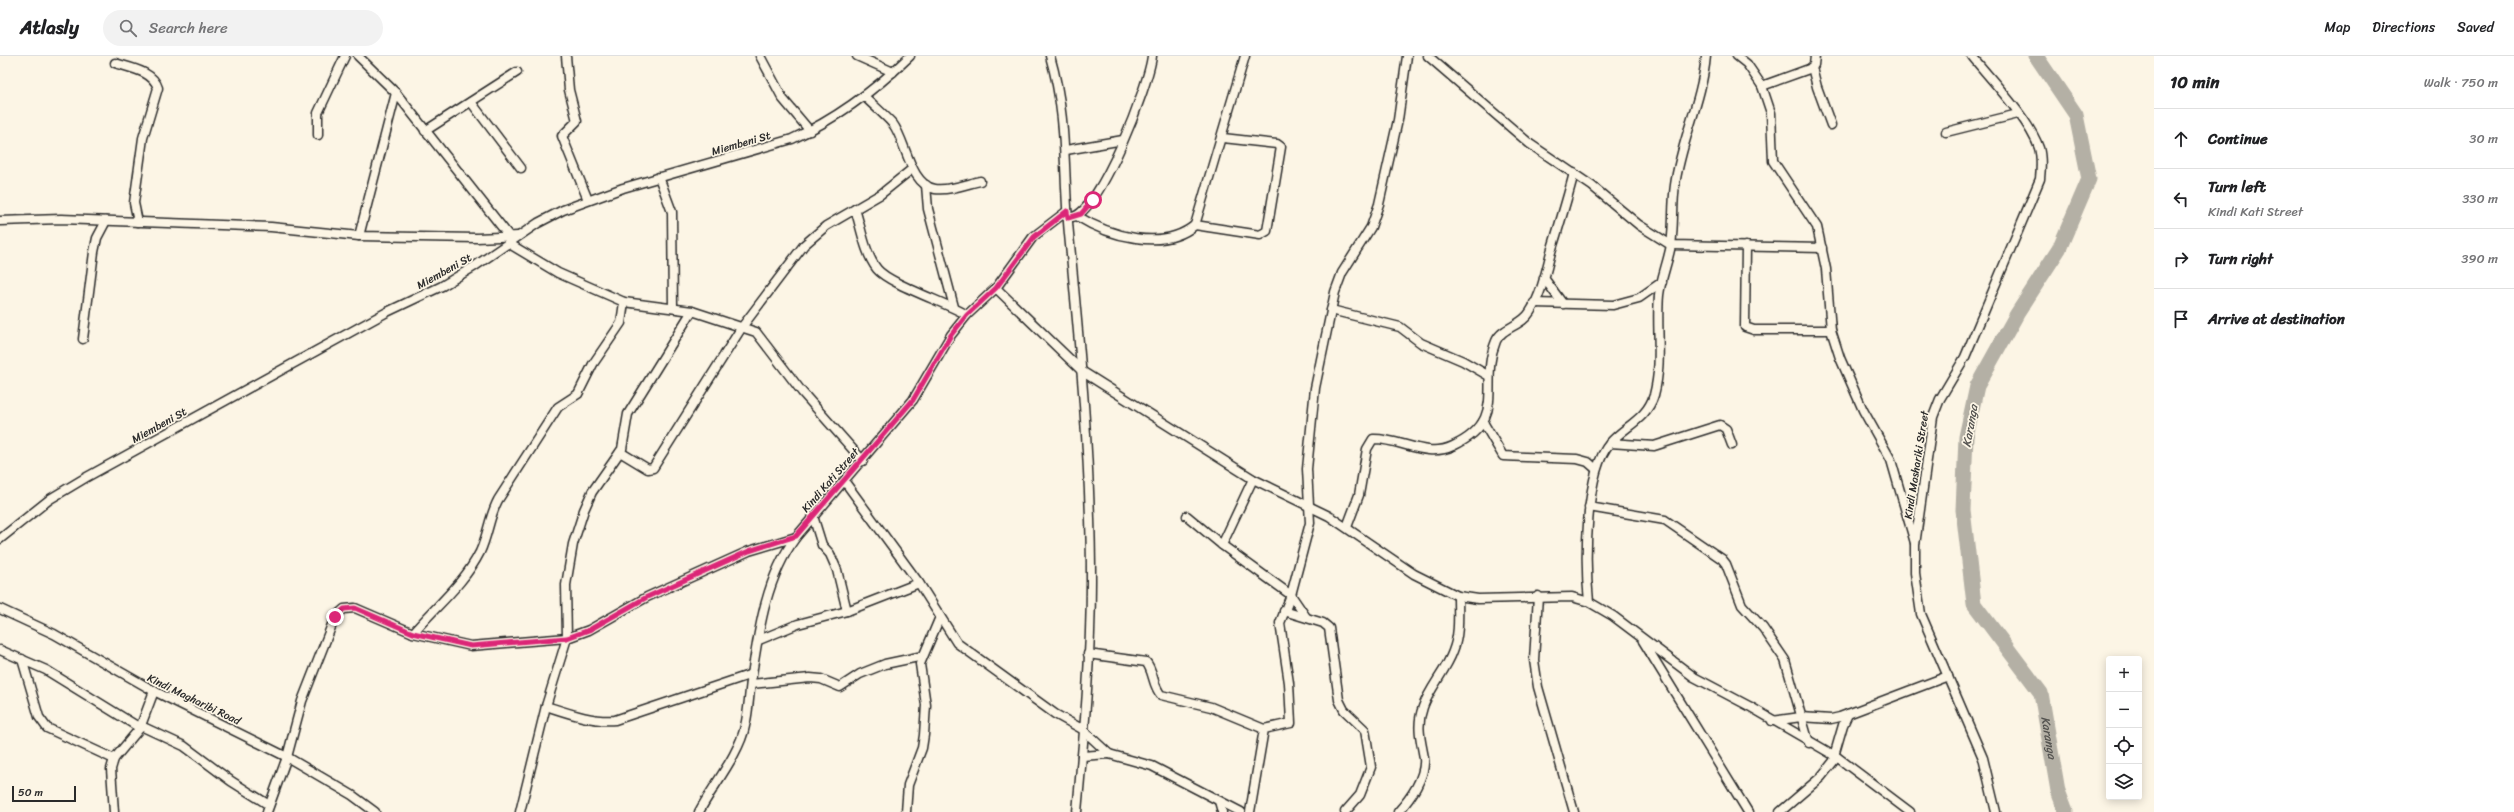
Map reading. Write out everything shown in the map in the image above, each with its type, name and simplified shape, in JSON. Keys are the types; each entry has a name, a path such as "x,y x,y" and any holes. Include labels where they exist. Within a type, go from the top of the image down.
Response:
{"street":[{"path":"318,135 318,113 344,56"},
{"path":"358,56 396,93 508,240 551,269 624,302 692,311 751,329 760,336 802,392 863,461"},
{"path":"566,56 569,90 577,121 562,136 588,200"},
{"path":"760,56 783,99 810,131"},
{"path":"856,56 893,72"},
{"name":"Miembeni St","path":"0,539 50,499 85,478 387,312 442,286 508,240 518,236 538,223 588,200 659,177 792,139 810,131 864,96 910,56"},
{"path":"1050,56 1058,82 1066,150 1067,214 1083,372 1091,580 1088,654 1082,729 1082,756 1077,812"},
{"path":"1076,216 1084,211 1093,200 1123,140 1139,106 1150,69 1152,56"},
{"path":"1067,214 1076,216 1108,233 1146,238 1171,238 1186,233 1195,225 1203,192 1222,138 1245,56"},
{"path":"1088,654 1146,662 1149,667 1152,683 1160,695 1211,707 1264,729 1291,723 1288,683 1280,630 1284,611 1291,595 1310,523 1307,470 1315,388 1335,292 1342,273 1371,226 1379,204 1398,120 1408,56"},
{"path":"1428,56 1530,144 1574,173 1639,225 1671,245 1822,248"},
{"path":"1589,602 1586,575 1589,507 1596,469 1610,443 1635,424 1647,409 1653,396 1660,362 1659,308 1662,282 1671,245 1677,169 1694,116 1706,56"},
{"path":"1737,56 1748,64 1762,86 1771,113 1773,161 1817,227 1822,248 1831,330 1840,358 1863,410 1890,460 1915,545"},
{"path":"1815,56 1812,67 1817,87 1831,125"},
{"name":"Kindi Mashariki Street","path":"1972,56 2018,114 2039,149 2040,179 1968,350 1940,399 1933,417 1915,545 1915,573 1921,614 1983,758 1996,812"},
{"path":"115,63 145,73 152,78 158,88 143,138 134,203 138,222"},
{"path":"1762,86 1812,67"},
{"path":"425,131 517,72"},
{"path":"359,236 396,93"},
{"path":"864,96 894,125 912,169 926,185 933,189 944,189 980,181"},
{"path":"471,102 521,168"},
{"path":"1946,132 2018,114"},
{"path":"1195,225 1260,235 1267,231 1281,147 1277,144 1222,138"},
{"path":"1066,150 1123,140"},
{"path":"620,452 648,469 652,468 742,327 804,245 826,226 881,194 912,169"},
{"path":"1347,527 1359,495 1367,449 1373,439 1424,450 1452,447 1465,439 1483,422 1490,402 1489,376 1493,348 1497,338 1505,331 1525,319 1534,303 1544,278 1574,173"},
{"path":"659,177 672,212 673,308"},
{"path":"926,185 928,209 954,307"},
{"path":"855,209 867,248 877,269 901,285 954,307 967,315"},
{"name":"Kindi Kati Street","path":"699,812 741,740 745,726 752,674 759,640 774,575 781,558 796,536 845,482 913,400 951,335 967,315 996,288 1034,237 1067,214"},
{"path":"0,221 62,219 271,227 359,236 508,240"},
{"path":"83,339 94,252 97,238 106,221"},
{"path":"1746,246 1745,327 1754,330 1831,330"},
{"path":"1544,278 1563,304"},
{"path":"1534,303 1613,305 1629,302 1662,282"},
{"path":"996,288 1083,372 1253,479 1347,527 1414,574 1458,596 1478,599 1538,596 1572,597 1589,602 1613,616 1694,677 1749,706 1809,743 1836,757 1910,812"},
{"path":"413,633 462,582 486,536 490,517 495,506 558,407 578,394 594,364 621,323 624,302"},
{"path":"1331,310 1400,327 1420,343 1463,361 1489,376"},
{"path":"520,812 530,779 546,706 567,638 566,585 573,544 592,492 620,452 623,444 628,414 692,311"},
{"path":"1483,422 1504,456 1577,459 1588,462 1596,469"},
{"path":"1610,443 1654,446 1720,426 1726,429 1732,445"},
{"path":"1222,545 1253,479"},
{"path":"845,482 919,583 957,643 1055,714 1082,729 1109,754"},
{"path":"1589,507 1665,520 1722,559 1726,564 1742,605 1763,628 1785,660 1809,743"},
{"path":"813,516 822,545 830,554 837,570 847,612"},
{"path":"1187,516 1222,545 1291,595 1306,617"},
{"path":"0,650 52,674 140,727 184,746 267,810 287,757 302,701 324,642 335,617 340,612 355,608 413,633 471,646 567,638 589,630 647,597 749,551 796,536"},
{"path":"759,640 798,624 847,612 919,583"},
{"path":"1398,812 1414,790 1424,766 1418,734 1419,722 1423,706 1453,652 1458,629 1458,596"},
{"path":"1538,596 1534,660 1538,687 1574,812"},
{"name":"Kindi Magharibi Road","path":"0,609 54,634 154,691 287,757 352,794 375,812"},
{"path":"1284,611 1323,623 1329,628 1339,700 1344,710 1360,724 1366,732 1370,772 1360,795 1345,812"},
{"path":"906,812 908,785 922,748 924,735 926,700 920,670 923,656 940,617"},
{"path":"1641,637 1671,690 1748,812"},
{"path":"751,684 810,678 821,679 840,687 860,674 885,664 923,656"},
{"path":"22,659 39,717 47,728 114,759"},
{"path":"546,706 584,717 604,721 615,720 752,674"},
{"path":"1772,721 1801,717 1831,719 1948,676"},
{"path":"114,812 111,769 114,759 140,727 154,691"},
{"path":"1780,812 1821,777 1836,757 1842,725 1848,714"},
{"path":"1250,812 1264,729"},
{"path":"1082,756 1109,754 1152,766 1241,812"},
{"path":"1219,801 1222,812"}],"waterway":[{"name":"Karanga","path":"2036,56 2076,115 2089,179 2059,249 2017,314 1977,386 1966,437 1963,510 1974,604 2041,693 2058,791 2066,812"}],"route":[{"path":"335,617 344,609 355,608 413,633 471,646 522,640 567,638 589,630 647,597 749,551 796,536 845,482 913,400 951,335 967,315 996,288 1034,237 1045,226 1067,211 1068,218 1081,214 1093,200"}]}
